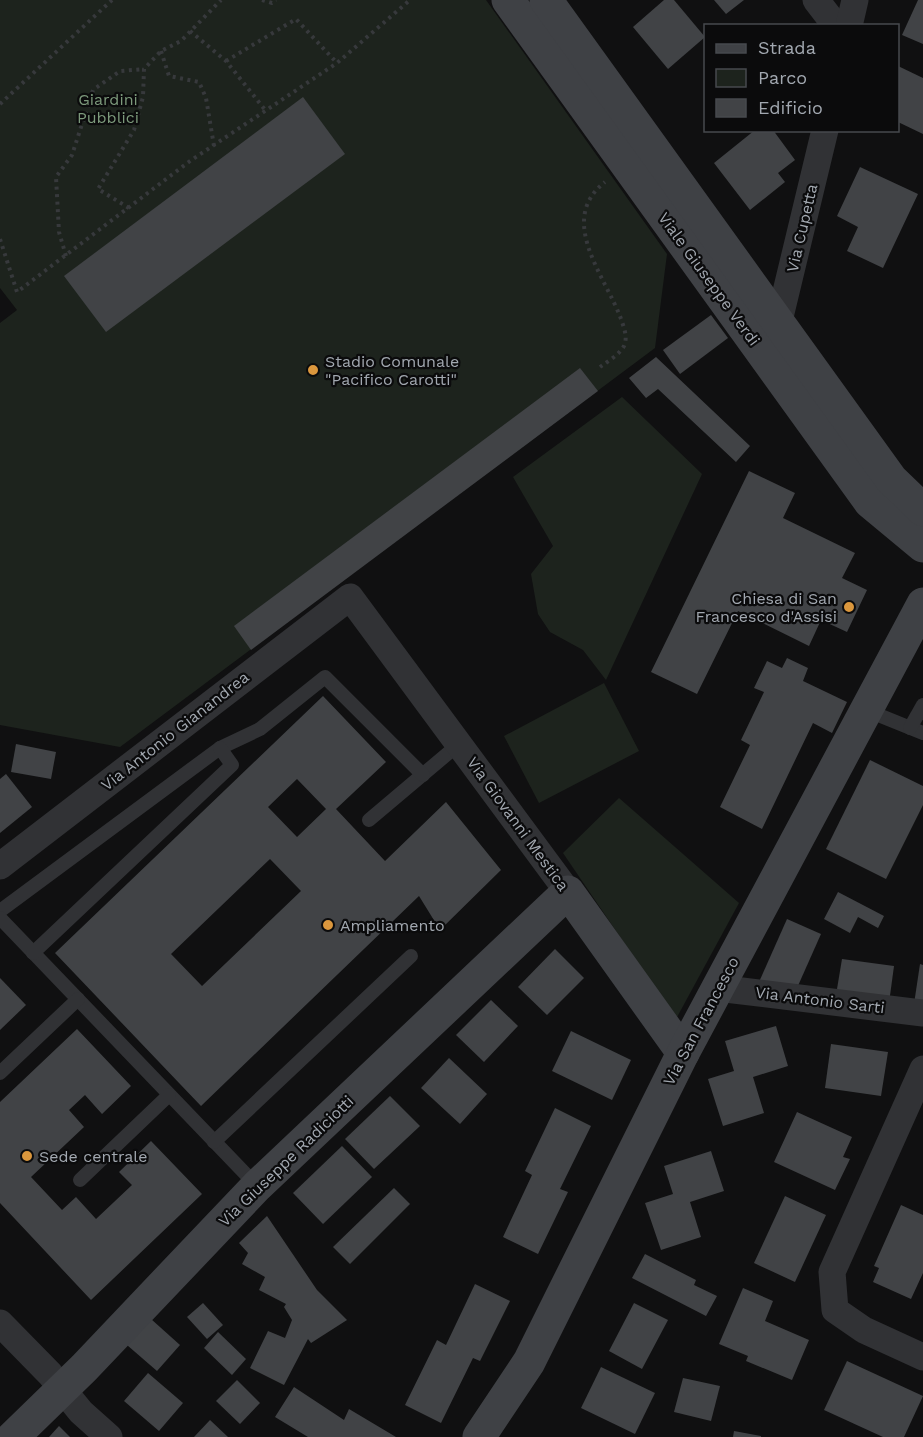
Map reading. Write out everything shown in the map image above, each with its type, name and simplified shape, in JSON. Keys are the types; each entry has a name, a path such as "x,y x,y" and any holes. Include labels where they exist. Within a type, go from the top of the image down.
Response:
{"street":[{"name":"Viale Giuseppe Verdi","path":"508,0 870,502 923,546"},
{"name":"Viale Giuseppe Verdi","path":"546,0 891,479 923,510"},
{"path":"816,0 834,24"},
{"path":"849,24 855,0"},
{"name":"Via Cupetta","path":"778,325 825,132"},
{"name":"Via Giovanni Mestica","path":"350,597 568,892 683,1053"},
{"name":"Via Antonio Gianandrea","path":"0,866 350,597"},
{"name":"Via San Francesco","path":"479,1437 529,1362 683,1053 923,604"},
{"name":"Via Giuseppe Radiciotti","path":"13,1437 257,1186 568,892"},
{"name":"Via Antonio Sarti","path":"717,988 923,1013"},
{"path":"923,1069 832,1272 835,1310 864,1330 923,1357"},
{"path":"0,1323 81,1412 109,1437"}],"lane":[{"path":"0,911 220,748 260,729 325,677 423,775"},
{"path":"866,710 917,730 923,705"},
{"path":"369,820 459,744"},
{"path":"33,953 232,765 220,748"},
{"path":"0,918 257,1186"},
{"path":"214,1142 411,956"},
{"path":"0,1073 78,999"},
{"path":"80,1179 170,1095"}],"path":[{"path":"0,104 112,0"},
{"path":"129,208 98,189 134,130 143,97 144,69 161,51 180,41 221,0"},
{"path":"262,0 272,3 276,0"},
{"path":"0,239 17,292 214,146 338,63 410,0"},
{"path":"226,62 296,19 338,63"},
{"path":"190,31 226,62 266,111"},
{"path":"161,51 169,76 200,82 206,98 214,146"},
{"path":"66,256 59,232 56,177 72,155 93,90 120,71 144,69"},
{"path":"600,367 616,356 625,345 626,337 615,302 584,234 582,218 589,202 601,185 627,166"}],"green space":[{"name":"Stadio Comunale \"Pacifico Carotti\"","path":"0,0 486,0 667,254 655,348 120,747 0,725 0,323 17,310 0,288"},
{"path":"622,397 702,474 606,680 583,650 550,632 538,614 531,574 553,546 513,477"},
{"path":"604,683 639,751 539,803 504,736"},
{"path":"619,798 739,903 676,1019 563,853"}],"building":[{"path":"664,0 674,0 704,38 668,69 633,27"},
{"path":"714,0 744,0 726,14"},
{"path":"918,0 923,0 923,44 902,35"},
{"path":"899,66 923,78 923,134 899,122"},
{"path":"303,97 345,154 106,332 64,276"},
{"path":"753,132 774,132 795,160 778,173 785,182 750,210 714,163"},
{"path":"860,167 918,194 883,268 847,251 858,227 837,216"},
{"path":"711,315 728,338 680,374 663,350"},
{"path":"656,357 750,446 736,462 658,389 646,398 629,378"},
{"path":"580,368 598,391 251,650 234,626"},
{"path":"749,471 795,493 783,518 855,553 842,578 867,590 847,632 821,620 809,646 738,611 697,694 651,672"},
{"path":"787,658 808,668 803,681 847,702 832,733 813,723 762,829 720,807 750,745 741,740 764,692 754,688 767,661 782,668"},
{"name":"Ampliamento","path":"323,696 386,762 336,809 385,861 446,802 501,870 440,930 419,896 201,1106 55,953","holes":["297,779 326,809 297,837 268,807","270,859 301,891 202,986 171,954"]},
{"path":"16,744 56,752 51,779 11,772"},
{"path":"870,760 923,786 923,805 886,879 826,849"},
{"path":"6,774 32,807 0,833 0,779"},
{"path":"838,892 884,916 878,928 858,917 850,933 824,919"},
{"path":"787,919 821,934 793,997 759,982"},
{"path":"555,949 584,978 547,1015 518,987"},
{"path":"842,959 894,966 889,1003 836,995"},
{"path":"920,964 923,965 923,1006 914,1004"},
{"path":"0,978 26,1005 0,1030"},
{"path":"491,1000 518,1026 484,1062 456,1035"},
{"path":"776,1026 788,1066 753,1077 764,1113 723,1126 708,1079 734,1071 725,1041"},
{"name":"Sede centrale","path":"77,1029 131,1086 102,1114 85,1095 69,1110 84,1127 31,1177 62,1210 76,1197 96,1219 132,1185 119,1172 151,1141 202,1194 91,1300 0,1203 0,1102"},
{"path":"571,1031 631,1060 612,1100 552,1071"},
{"path":"831,1044 888,1052 881,1096 825,1088"},
{"path":"449,1058 487,1094 460,1124 421,1088"},
{"path":"390,1096 420,1126 374,1169 345,1139"},
{"path":"555,1108 591,1126 560,1189 568,1192 538,1254 503,1237 532,1175 525,1171"},
{"path":"797,1112 852,1137 843,1157 850,1159 835,1190 774,1162"},
{"path":"342,1146 372,1177 323,1224 293,1193"},
{"path":"711,1151 724,1191 690,1202 701,1237 661,1250 645,1203 673,1194 664,1166"},
{"path":"394,1188 410,1204 350,1264 333,1247"},
{"path":"785,1196 826,1215 795,1282 754,1263"},
{"path":"901,1205 923,1215 923,1273 911,1299 873,1282 879,1268 874,1266"},
{"path":"267,1216 317,1290 347,1320 311,1343 308,1339 284,1385 250,1368 268,1331 285,1338 292,1320 284,1307 286,1304 259,1290 265,1277 242,1264 248,1253 239,1243"},
{"path":"645,1254 696,1280 694,1285 717,1296 706,1316 632,1278"},
{"path":"475,1284 510,1301 480,1361 473,1358 441,1423 405,1405 437,1340 446,1345"},
{"path":"743,1288 773,1301 765,1321 809,1340 792,1380 746,1361 748,1356 719,1344"},
{"path":"203,1303 223,1325 207,1339 187,1317"},
{"path":"634,1303 668,1320 642,1369 609,1351"},
{"path":"151,1319 180,1345 157,1371 127,1345"},
{"path":"218,1332 246,1359 232,1375 204,1348"},
{"path":"847,1361 923,1396 904,1437 883,1437 824,1410"},
{"path":"601,1367 655,1393 635,1434 581,1408"},
{"path":"148,1373 183,1403 159,1431 124,1401"},
{"path":"683,1378 720,1386 711,1421 674,1412"},
{"path":"237,1380 260,1403 240,1424 216,1401"},
{"path":"294,1387 344,1420 349,1409 396,1437 308,1437 275,1417"},
{"path":"210,1420 228,1437 194,1437"},
{"path":"59,1426 70,1437 49,1437"},
{"path":"734,1431 761,1436 761,1437 733,1437"}],"place":[{"name":"Stadio Comunale \"Pacifico Carotti\"","path":"313,370"},
{"name":"Chiesa di San Francesco d'Assisi","path":"849,607"},
{"name":"Ampliamento","path":"328,925"},
{"name":"Sede centrale","path":"27,1156"}],"park label":[{"name":"Giardini Pubblici","path":"108,108"}]}
